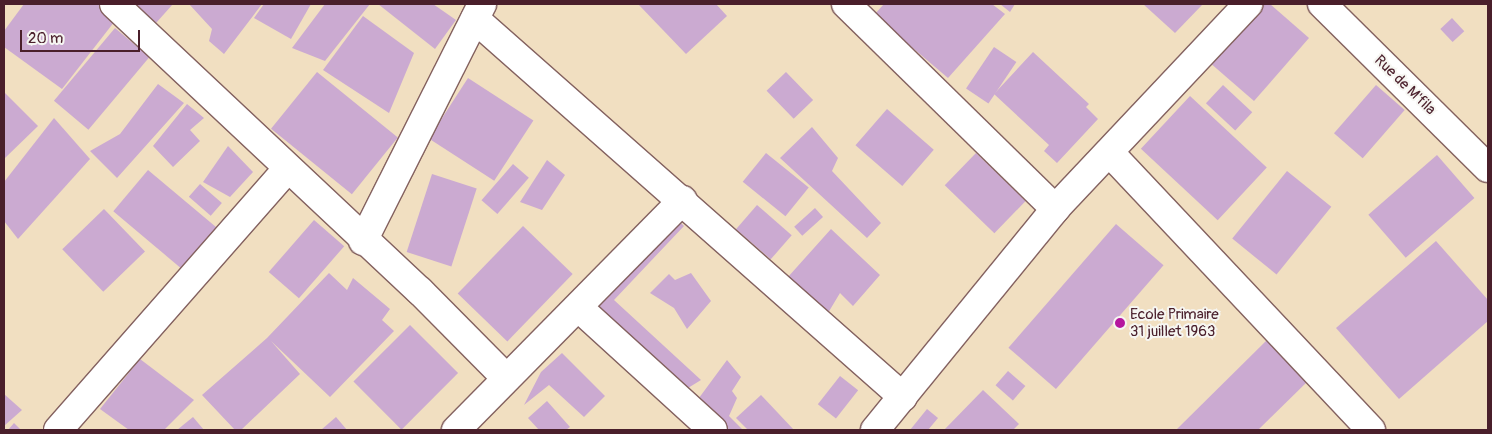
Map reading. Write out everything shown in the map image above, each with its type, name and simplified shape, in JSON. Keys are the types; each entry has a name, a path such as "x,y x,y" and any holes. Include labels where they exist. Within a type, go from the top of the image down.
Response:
{"street":[{"path":"114,4 286,170 420,291 506,378"},
{"path":"848,4 1056,209"},
{"path":"876,430 1056,209 1111,154 1248,4"},
{"name":"Rue de M'fila","path":"1322,4 1488,168"},
{"path":"363,241 478,11 683,200 903,397"},
{"path":"1111,154 1371,430"},
{"path":"58,430 286,170"},
{"path":"456,430 506,378 579,308 683,200"},
{"path":"579,308 713,430"}],"building":[{"path":"24,4 100,4 118,17 62,89 4,47 4,31"},
{"path":"135,4 173,4 156,23"},
{"path":"189,4 262,4 224,54 209,41 212,29"},
{"path":"264,4 311,4 291,39 254,18"},
{"path":"325,4 370,4 325,61 292,48"},
{"path":"378,4 433,4 456,20 435,49"},
{"path":"638,4 716,4 727,16 686,54"},
{"path":"884,4 992,4 1005,14 948,78 874,15"},
{"path":"1000,4 1015,4 1010,12"},
{"path":"1143,4 1203,4 1175,33"},
{"path":"1260,4 1270,4 1309,38 1254,101 1209,62"},
{"path":"363,16 414,53 389,113 323,70"},
{"path":"1452,18 1464,31 1453,42 1440,29"},
{"path":"115,28 149,57 88,130 54,101"},
{"path":"994,47 1016,62 988,104 966,88"},
{"path":"1033,52 1089,104 1086,107 1098,119 1057,163 1044,151 1049,145 994,94"},
{"path":"317,72 398,137 352,194 271,129"},
{"path":"786,72 813,100 794,119 767,91"},
{"path":"468,78 533,120 494,181 429,138"},
{"path":"158,84 184,103 117,178 90,151 120,134"},
{"path":"1223,85 1252,112 1235,131 1206,103"},
{"path":"1376,85 1405,110 1363,158 1334,133"},
{"path":"4,92 38,126 4,159"},
{"path":"1190,96 1267,168 1218,220 1141,149"},
{"path":"187,104 204,118 190,130 200,141 173,167 153,146"},
{"path":"887,109 934,150 902,186 856,145"},
{"path":"54,118 90,159 18,239 4,221 4,182"},
{"path":"812,127 838,158 832,171 881,223 867,238 780,158"},
{"path":"228,146 253,172 230,197 203,182"},
{"path":"766,153 809,188 785,216 743,182"},
{"path":"976,153 1026,201 994,233 945,185"},
{"path":"1437,155 1474,198 1406,258 1368,215"},
{"path":"547,160 565,175 542,210 520,202"},
{"path":"513,164 529,178 497,214 482,200"},
{"path":"148,170 219,230 185,271 113,211"},
{"path":"1287,171 1331,207 1277,274 1232,239"},
{"path":"432,174 477,189 451,267 407,252"},
{"path":"200,184 222,203 211,216 189,197"},
{"path":"757,205 792,235 771,259 736,229"},
{"path":"815,208 823,217 802,236 794,227"},
{"path":"104,209 145,251 103,292 62,249"},
{"path":"677,219 684,226 614,300 701,380 688,388 593,306"},
{"path":"314,220 344,246 299,298 269,272"},
{"path":"1116,224 1164,265 1056,389 1008,348"},
{"path":"523,226 573,274 507,342 458,294"},
{"path":"831,229 880,275 853,306 840,293 828,313 788,277"},
{"path":"1436,241 1488,300 1488,321 1399,399 1336,328"},
{"path":"329,273 347,290 353,278 390,309 382,320 394,331 330,397 271,341 300,374 241,430 235,430 202,395 267,338"},
{"path":"691,273 711,301 687,329 674,308 650,293 669,274 675,280"},
{"path":"410,325 458,373 402,430 353,382"},
{"path":"1268,339 1309,380 1258,430 1176,430"},
{"path":"562,353 605,396 584,417 549,385 524,405 541,372"},
{"path":"140,359 194,400 164,430 129,430 100,409"},
{"path":"727,360 741,377 732,391 737,398 729,416 743,430 722,430 696,402"},
{"path":"1008,371 1025,386 1013,400 996,385"},
{"path":"840,376 858,390 836,419 818,404"},
{"path":"983,390 1019,424 1013,430 944,430"},
{"path":"4,394 22,410 4,426"},
{"path":"761,395 794,430 748,430 736,418"},
{"path":"547,401 570,427 566,430 539,430 528,418"},
{"path":"927,409 938,418 928,430 910,430"},
{"path":"193,417 204,430 177,430"},
{"path":"336,417 347,430 321,430"},
{"path":"14,423 21,430 8,430"}],"place":[{"name":"Ecole Primaire 31 juillet 1963","path":"1120,323"}]}
